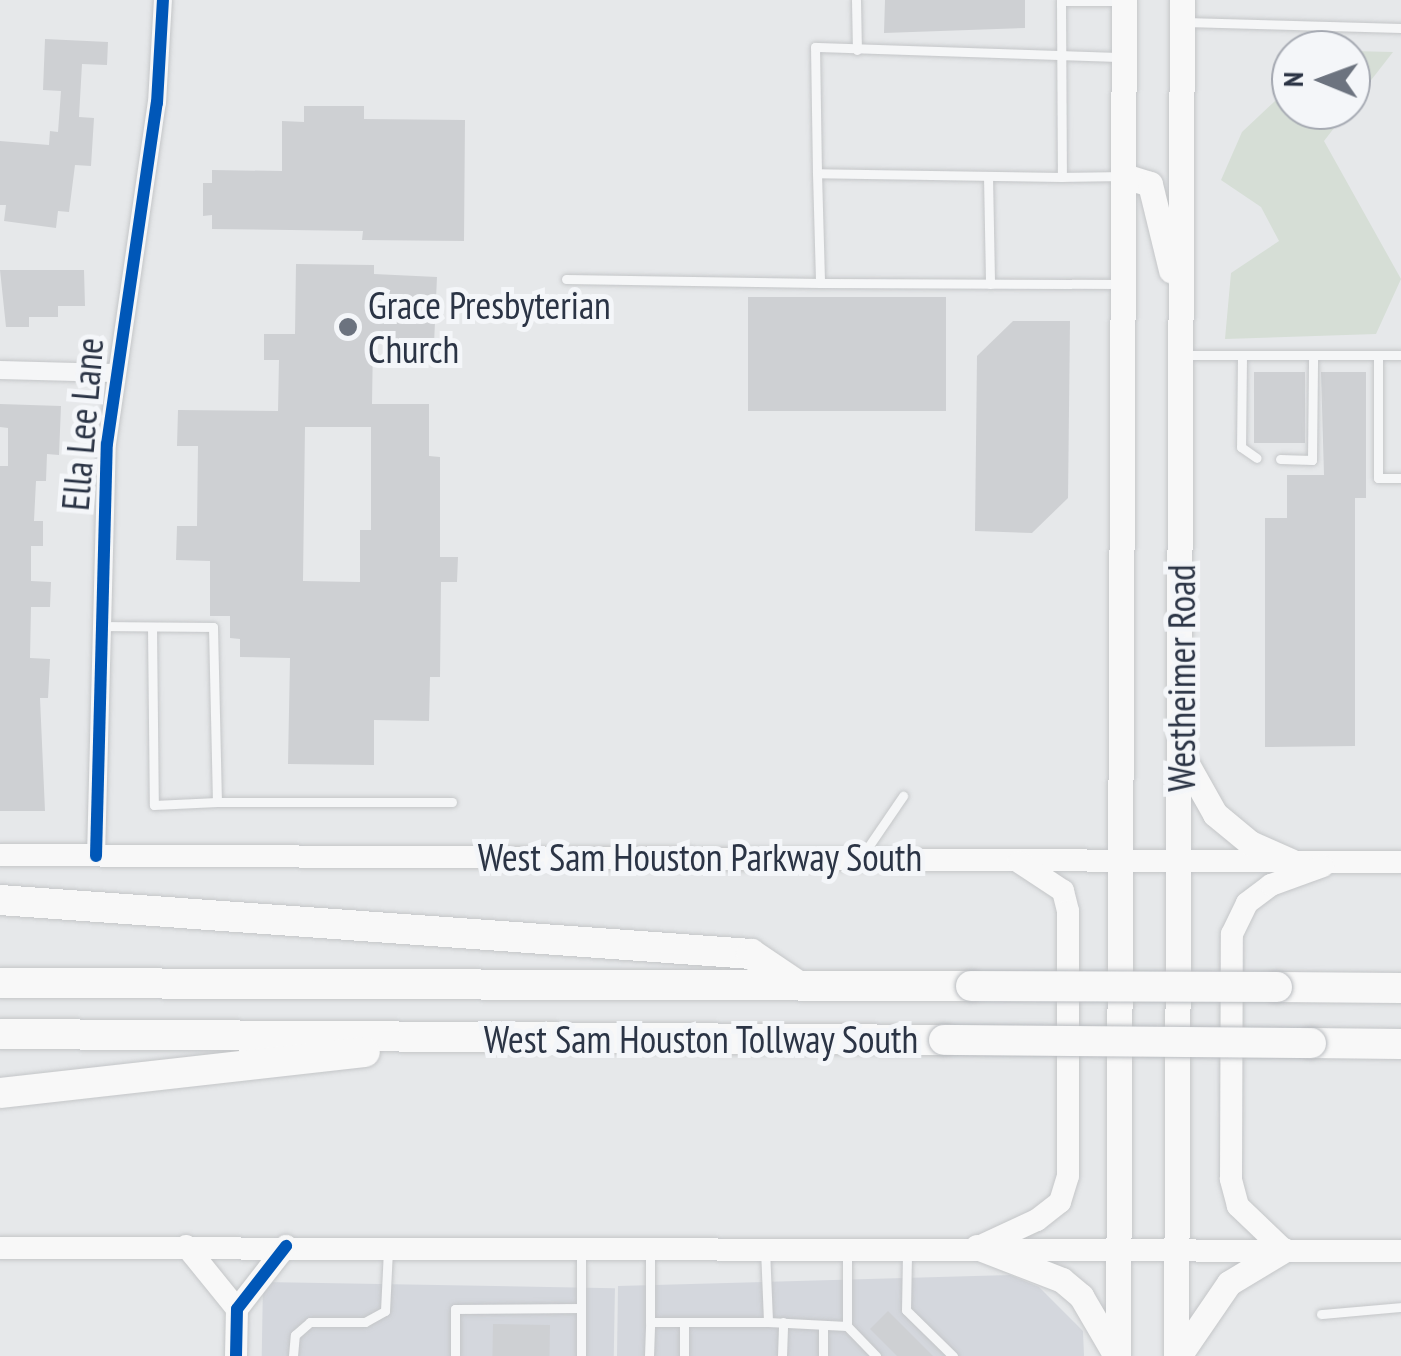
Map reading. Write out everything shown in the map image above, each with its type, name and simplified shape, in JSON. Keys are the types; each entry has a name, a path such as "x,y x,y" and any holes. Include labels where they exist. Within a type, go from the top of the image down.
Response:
{"highway":[{"path":"0,900 751,954 797,985"},
{"name":"West Sam Houston Tollway South","path":"0,983 1401,988"},
{"name":"West Sam Houston Tollway South","path":"0,1034 1401,1044"},
{"path":"0,1093 502,1037"}],"main road":[{"name":"Westheimer Road","path":"1117,1356 1124,0"},
{"name":"Westheimer Road","path":"1177,1356 1182,11"},
{"path":"1124,176 1150,184 1179,299"},
{"path":"1181,747 1200,798 1214,814 1250,843 1290,861"},
{"name":"West Sam Houston Parkway South","path":"0,855 1401,862"},
{"path":"977,1247 1038,1220 1060,1202 1068,1176 1068,912 1062,891 1043,873 1010,858"},
{"path":"1284,1250 1238,1206 1231,1178 1232,934 1247,903 1272,885 1336,862"},
{"path":"186,1246 237,1309"},
{"path":"236,1356 237,1309 286,1246"},
{"path":"0,1248 650,1246 1401,1251"},
{"path":"977,1247 1062,1280 1081,1296 1117,1356"},
{"path":"1177,1356 1229,1283 1284,1250"}],"street":[{"name":"Ella Lee Lane","path":"96,856 98,626 114,374 157,102 163,0"},
{"path":"0,370 114,374"}],"lane":[{"path":"856,0 856,50"},
{"path":"1062,177 1062,0 1124,0"},
{"path":"1182,11 1401,28"},
{"path":"820,283 814,47 1124,57"},
{"path":"818,173 1124,176"},
{"path":"988,176 990,284"},
{"path":"566,279 1123,284"},
{"path":"1180,354 1401,355"},
{"path":"1378,355 1378,478 1401,478"},
{"path":"1242,356 1241,447 1258,458"},
{"path":"1280,459 1312,460 1313,356"},
{"path":"98,626 214,627 216,802"},
{"path":"152,627 154,805 452,802"},
{"path":"862,857 903,796"},
{"path":"293,1356 296,1336 310,1322 365,1322 385,1311 388,1246"},
{"path":"581,1246 581,1356"},
{"path":"649,1356 650,1246"},
{"path":"765,1247 768,1322"},
{"path":"846,1247 847,1326 876,1356"},
{"path":"907,1247 906,1310 953,1356"},
{"path":"1321,1314 1401,1307"},
{"path":"455,1356 455,1309 581,1308"},
{"path":"650,1322 847,1326"},
{"path":"684,1322 684,1356"},
{"path":"782,1356 783,1322"},
{"path":"823,1356 824,1325"}],"shaded area":[{"path":"1371,51 1393,52 1371,80"},
{"path":"1271,105 1271,130 1333,130 1324,141 1401,279 1376,334 1225,339 1231,273 1279,241 1261,207 1221,180 1242,132"},
{"path":"1010,1275 1039,1287 1083,1331 1084,1356 617,1356 618,1286"},
{"path":"263,1282 615,1288 614,1356 262,1356"}],"building":[{"path":"885,0 1025,0 1025,28 884,33"},
{"path":"45,39 108,42 107,65 82,64 79,117 94,118 91,166 75,165 69,212 58,211 56,228 4,221 6,205 0,205 0,141 49,145 50,131 58,132 61,91 43,90"},
{"path":"304,106 364,106 364,119 465,120 464,241 362,240 363,231 212,229 212,215 203,216 203,183 212,183 212,170 282,171 282,121 304,122"},
{"path":"296,264 374,265 374,274 437,277 434,344 373,342 372,404 429,404 429,456 440,457 440,557 458,557 457,582 441,582 440,677 430,677 429,721 374,720 374,765 288,764 290,658 240,657 240,639 230,638 230,616 210,616 210,561 176,560 177,526 197,526 198,446 177,446 178,410 278,411 279,360 264,360 264,334 295,334","holes":["305,427 371,427 371,530 360,530 360,582 303,581"]},
{"path":"0,270 84,270 85,306 58,306 58,317 29,317 29,327 6,327"},
{"path":"748,297 946,297 946,411 748,411"},
{"path":"1013,321 1070,321 1068,498 1032,533 975,531 977,356"},
{"path":"1254,372 1305,372 1305,443 1254,443"},
{"path":"1321,372 1366,372 1366,498 1355,498 1355,746 1265,747 1265,518 1287,518 1287,475 1324,475"},
{"path":"0,404 61,406 59,455 47,454 46,481 36,481 34,521 43,521 43,546 31,546 31,581 51,582 50,607 31,607 30,658 50,659 48,698 40,698 45,811 0,811 0,466 8,466 8,428 0,427"},
{"path":"888,1311 933,1356 897,1356 870,1329"},
{"path":"493,1324 550,1325 549,1356 492,1356"}],"cycle path":[{"path":"96,856 107,444 157,103 163,0"},
{"path":"236,1356 237,1309 286,1246"}],"place":[{"name":"Grace Presbyterian Church","path":"348,327"}]}
